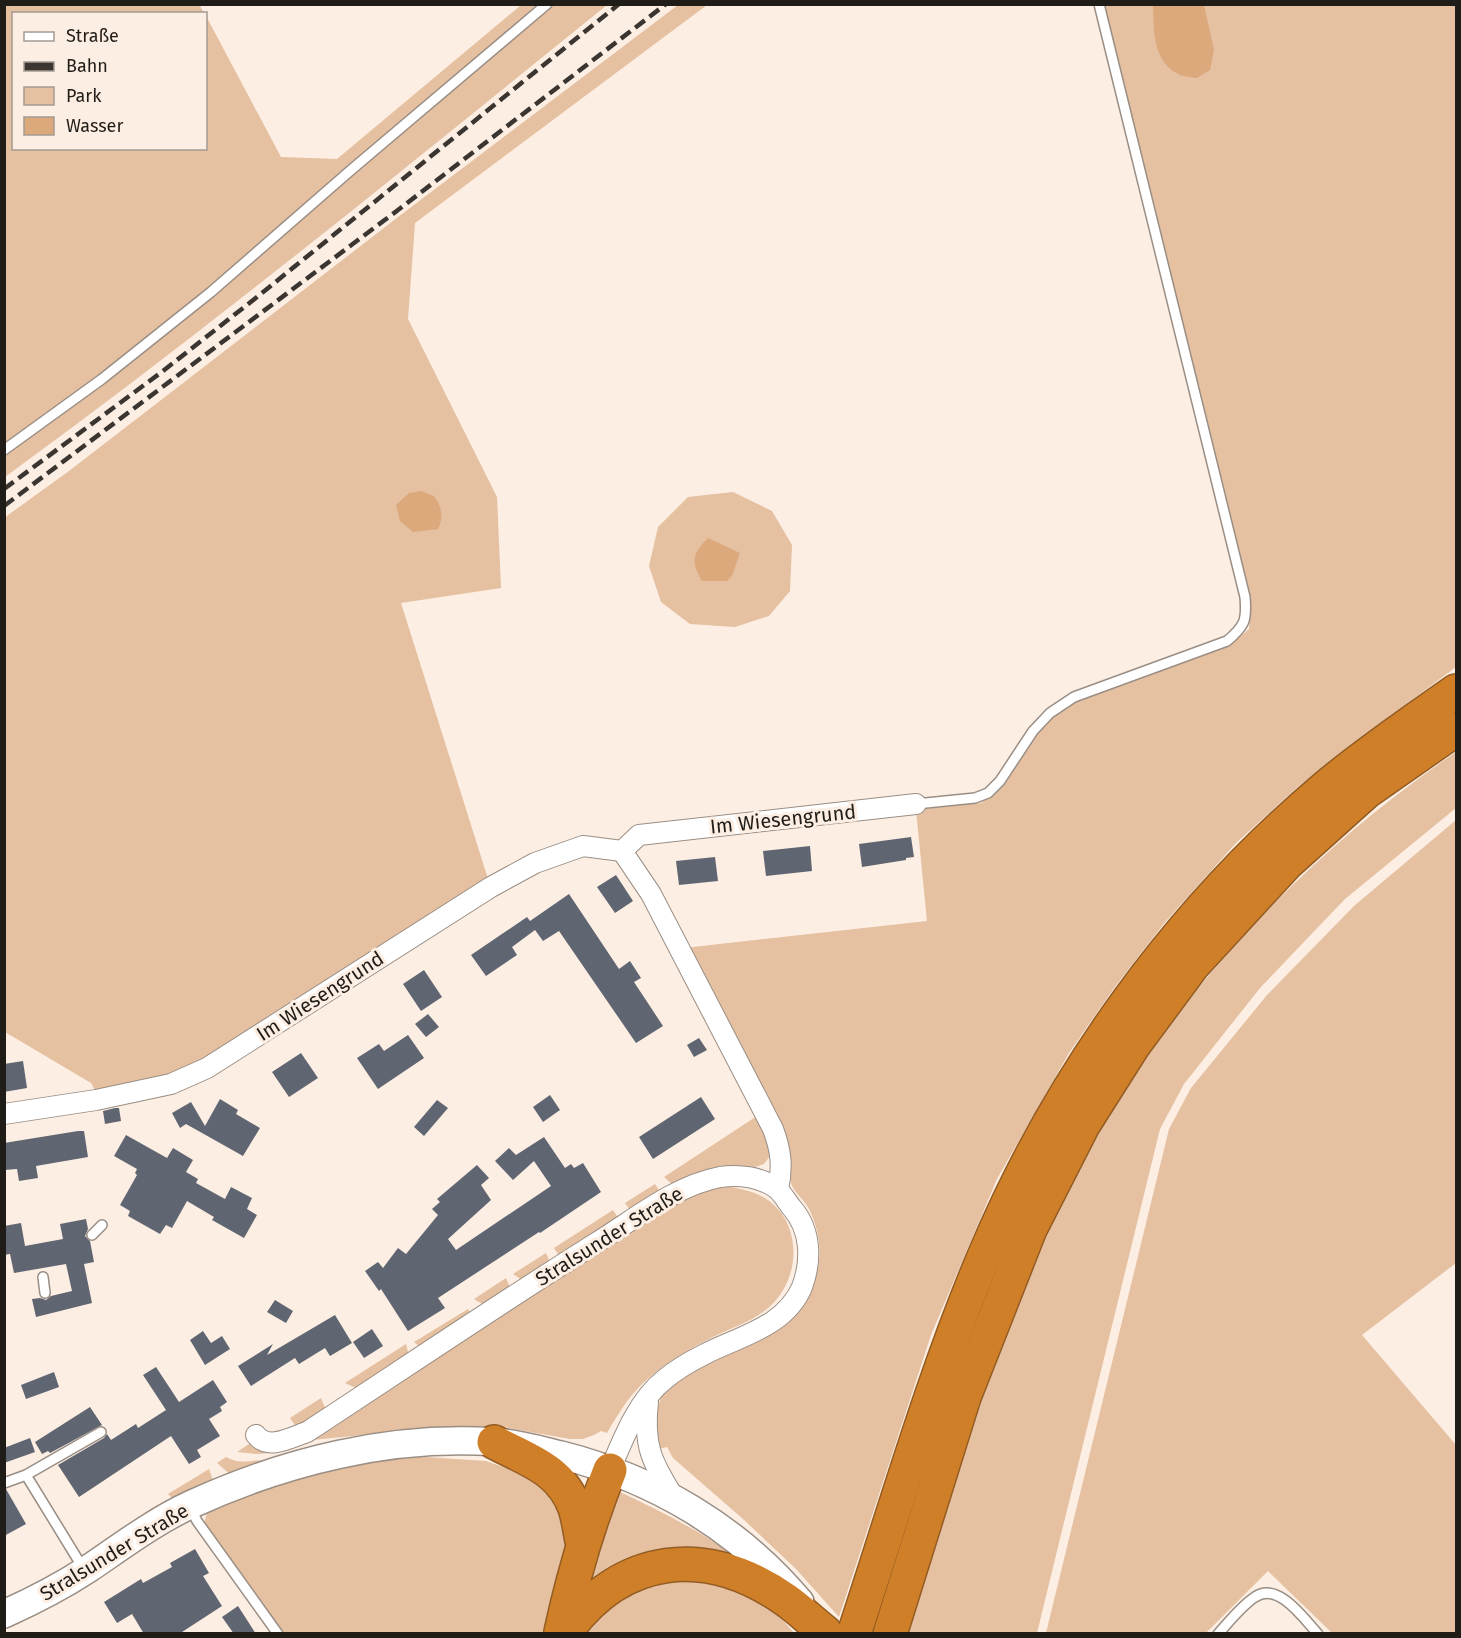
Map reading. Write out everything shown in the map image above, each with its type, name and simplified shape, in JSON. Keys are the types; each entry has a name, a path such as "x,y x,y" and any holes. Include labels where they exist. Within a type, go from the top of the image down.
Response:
{"highway":[{"path":"562,1634 588,1604 620,1580 662,1565 685,1563 710,1567 788,1595 835,1633 986,1252 1026,1167 1054,1115 1097,1045 1141,983 1179,936 1268,840 1327,786 1394,734 1456,691"},
{"path":"890,1634 964,1397 1000,1302 1029,1229 1083,1125 1133,1046 1193,965 1287,863 1366,792 1456,729"},
{"path":"494,1442 551,1472 569,1496 575,1510 583,1546"},
{"path":"562,1634 583,1546 610,1470"}],"street":[{"name":"Im Wiesengrund","path":"4,1114 96,1100 171,1084 207,1068 490,887 535,863 583,846 621,851 639,835 916,804"},
{"path":"621,851 651,894 773,1129 781,1152 782,1169 778,1190"},
{"name":"Stralsunder Straße","path":"256,1435 266,1443 273,1443 307,1432 561,1265 681,1190 721,1177 741,1176 753,1177 778,1190 798,1215 805,1231 808,1268 801,1289 790,1307 775,1320 755,1332 682,1366 663,1380 648,1397 631,1425 610,1470"},
{"name":"Stralsunder Straße","path":"648,1397 645,1427 647,1441 654,1464 674,1498"},
{"name":"Stralsunder Straße","path":"4,1614 86,1571 156,1523 189,1505 250,1478 318,1459 373,1448 421,1443 494,1442 543,1450 645,1483 674,1498 728,1533 764,1563 788,1595"}],"lane":[{"path":"4,450 102,379 212,292 351,170 547,4"},
{"path":"916,804 975,798 988,792 1000,781 1033,731 1050,714 1074,697 1227,641 1241,629 1246,615 1245,597 1099,4"},
{"path":"92,1235 102,1225"},
{"path":"43,1277 45,1293"},
{"path":"4,1483 26,1475 101,1432"},
{"path":"26,1475 86,1571"},
{"path":"189,1505 197,1521 278,1634"},
{"path":"1218,1634 1256,1596 1270,1593 1284,1598 1318,1634"}],"green space":[{"path":"199,4 203,12 12,12 12,150 207,150 207,18 281,157 337,159 521,5 607,5 234,304 5,477 5,5"},
{"path":"678,5 707,5 415,223 408,319 497,497 501,588 401,603 489,882 205,1064 169,1078 97,1094 91,1083 5,1032 4,518 69,471"},
{"path":"1104,5 1456,5 1456,667 1335,757 1293,791 1236,843 1166,921 1114,988 1069,1053 997,1179 931,1335 839,1617 796,1569 673,1458 667,1447 659,1449 655,1414 662,1396 676,1378 781,1328 804,1302 817,1273 819,1258 816,1226 807,1206 792,1186 786,1146 776,1119 684,948 927,921 916,810 981,803 1000,787 1037,732 1056,714 1079,700 1229,646 1249,629 1250,596"},
{"path":"733,492 772,511 792,545 790,591 769,616 735,627 690,624 661,602 649,566 658,527 688,497"},
{"path":"1456,752 1456,808 1345,899 1260,988 1184,1084 1160,1129 1037,1633 905,1634 942,1515 1011,1319 1058,1207 1102,1126 1142,1064 1186,1004 1233,947 1284,893 1396,796"},
{"path":"1456,820 1456,1263 1362,1335 1456,1445 1456,1633 1332,1633 1268,1571 1206,1633 1046,1633 1169,1129 1191,1088 1267,995 1354,906"},
{"path":"757,1116 772,1145 770,1156 764,1164 755,1167 720,1166 703,1171 674,1186 664,1177"},
{"path":"655,1184 661,1194 632,1213 625,1203"},
{"path":"723,1186 748,1191 763,1197 775,1206 784,1218 793,1245 793,1260 784,1288 776,1300 762,1313 694,1347 657,1371 631,1396 607,1433 601,1431 583,1439 570,1439 503,1427 446,1427 312,1440 271,1453 237,1452 255,1440 269,1448 673,1202 697,1191"},
{"path":"613,1210 620,1221 561,1259 554,1248"},
{"path":"546,1253 551,1265 525,1282 513,1274"},
{"path":"506,1278 511,1290 493,1302 484,1303 474,1299"},
{"path":"468,1309 472,1316 421,1348 414,1342"},
{"path":"406,1344 409,1356 358,1389 345,1383"},
{"path":"321,1398 326,1410 297,1428 290,1418"},
{"path":"411,1456 486,1461 538,1479 568,1515 566,1566 544,1633 284,1634 261,1606 204,1524 207,1512 236,1496 321,1468"},
{"path":"226,1457 244,1462 268,1462 232,1476 217,1463"},
{"path":"209,1469 214,1483 174,1500 168,1494"},
{"path":"618,1491 704,1536 753,1570 709,1557 576,1605"},
{"path":"704,1573 782,1614 781,1618 794,1633 577,1634 615,1592"}],"water":[{"path":"1153,5 1204,5 1214,50 1210,70 1197,78 1185,76 1180,75 1163,61 1156,44"},
{"path":"421,491 434,496 440,508 441,520 438,529 413,532 400,521 396,505 409,493"},
{"path":"708,538 740,553 732,576 727,581 702,581 698,574 695,563 696,553"}],"building":[{"path":"911,837 914,857 862,867 859,844"},
{"path":"810,846 812,871 766,876 763,851"},
{"path":"715,857 718,881 679,885 676,861"},
{"path":"616,875 633,901 615,913 597,887"},
{"path":"569,894 619,969 630,961 641,978 634,982 663,1026 636,1043 559,931 543,941 535,930 512,947 517,955 486,976 471,955 527,917 530,921"},
{"path":"424,970 442,997 421,1011 403,984"},
{"path":"428,1014 439,1027 426,1037 415,1024"},
{"path":"408,1035 424,1058 378,1089 357,1058 379,1044 384,1051"},
{"path":"699,1038 707,1050 694,1057 687,1045"},
{"path":"301,1053 318,1078 289,1097 272,1072"},
{"path":"23,1061 27,1088 4,1092 4,1064"},
{"path":"550,1095 560,1110 543,1122 533,1107"},
{"path":"701,1097 715,1119 653,1159 639,1137"},
{"path":"220,1099 238,1110 236,1114 260,1128 243,1156 186,1124 180,1128 172,1113 191,1102 205,1126"},
{"path":"437,1100 448,1108 424,1136 414,1127"},
{"path":"119,1108 121,1121 105,1124 103,1111"},
{"path":"84,1131 88,1157 36,1166 38,1178 19,1181 17,1169 4,1170 4,1143"},
{"path":"126,1135 167,1158 173,1148 193,1160 186,1172 198,1179 196,1183 225,1199 231,1187 252,1198 247,1209 257,1215 244,1238 212,1220 214,1217 187,1201 172,1228 166,1225 160,1234 128,1216 130,1211 120,1205 137,1175 135,1173 137,1169 114,1156"},
{"path":"544,1137 565,1168 571,1164 574,1168 583,1163 601,1192 438,1298 445,1308 408,1331 381,1289 379,1291 365,1271 378,1262 383,1268 398,1248 406,1254 438,1215 432,1209 440,1202 437,1199 477,1165 489,1178 481,1185 491,1200 448,1239 456,1250 551,1186 534,1161 513,1180 495,1161 509,1148 516,1155"},
{"path":"86,1219 88,1229 85,1236 90,1241 94,1262 84,1264 92,1303 36,1317 32,1299 46,1300 51,1296 72,1291 66,1264 14,1273 10,1254 4,1255 4,1226 21,1223 25,1246 63,1239 60,1224"},
{"path":"275,1300 293,1311 286,1323 267,1312"},
{"path":"335,1315 352,1343 330,1356 325,1348 299,1364 295,1358 251,1386 238,1366 273,1344 267,1355"},
{"path":"372,1329 383,1346 364,1358 353,1342"},
{"path":"203,1331 211,1343 222,1336 230,1349 205,1365 190,1340"},
{"path":"156,1367 179,1402 213,1380 227,1402 220,1407 222,1411 209,1419 220,1436 197,1450 201,1457 189,1464 171,1436 79,1497 58,1465 107,1434 111,1440 136,1424 138,1428 166,1410 143,1375"},
{"path":"54,1372 59,1387 26,1399 21,1385"},
{"path":"90,1407 102,1425 50,1453 48,1451 42,1454 35,1442"},
{"path":"30,1438 35,1452 4,1463 4,1448"},
{"path":"6,1489 26,1524 4,1536 4,1490"},
{"path":"195,1549 209,1573 203,1576 222,1606 179,1634 144,1634 132,1614 117,1623 104,1602 141,1579 143,1583 172,1567 170,1563"},
{"path":"238,1606 256,1634 234,1634 222,1617"}],"railway":[{"path":"4,489 163,371 257,297 619,4"},
{"path":"4,506 398,210 666,4"}]}
